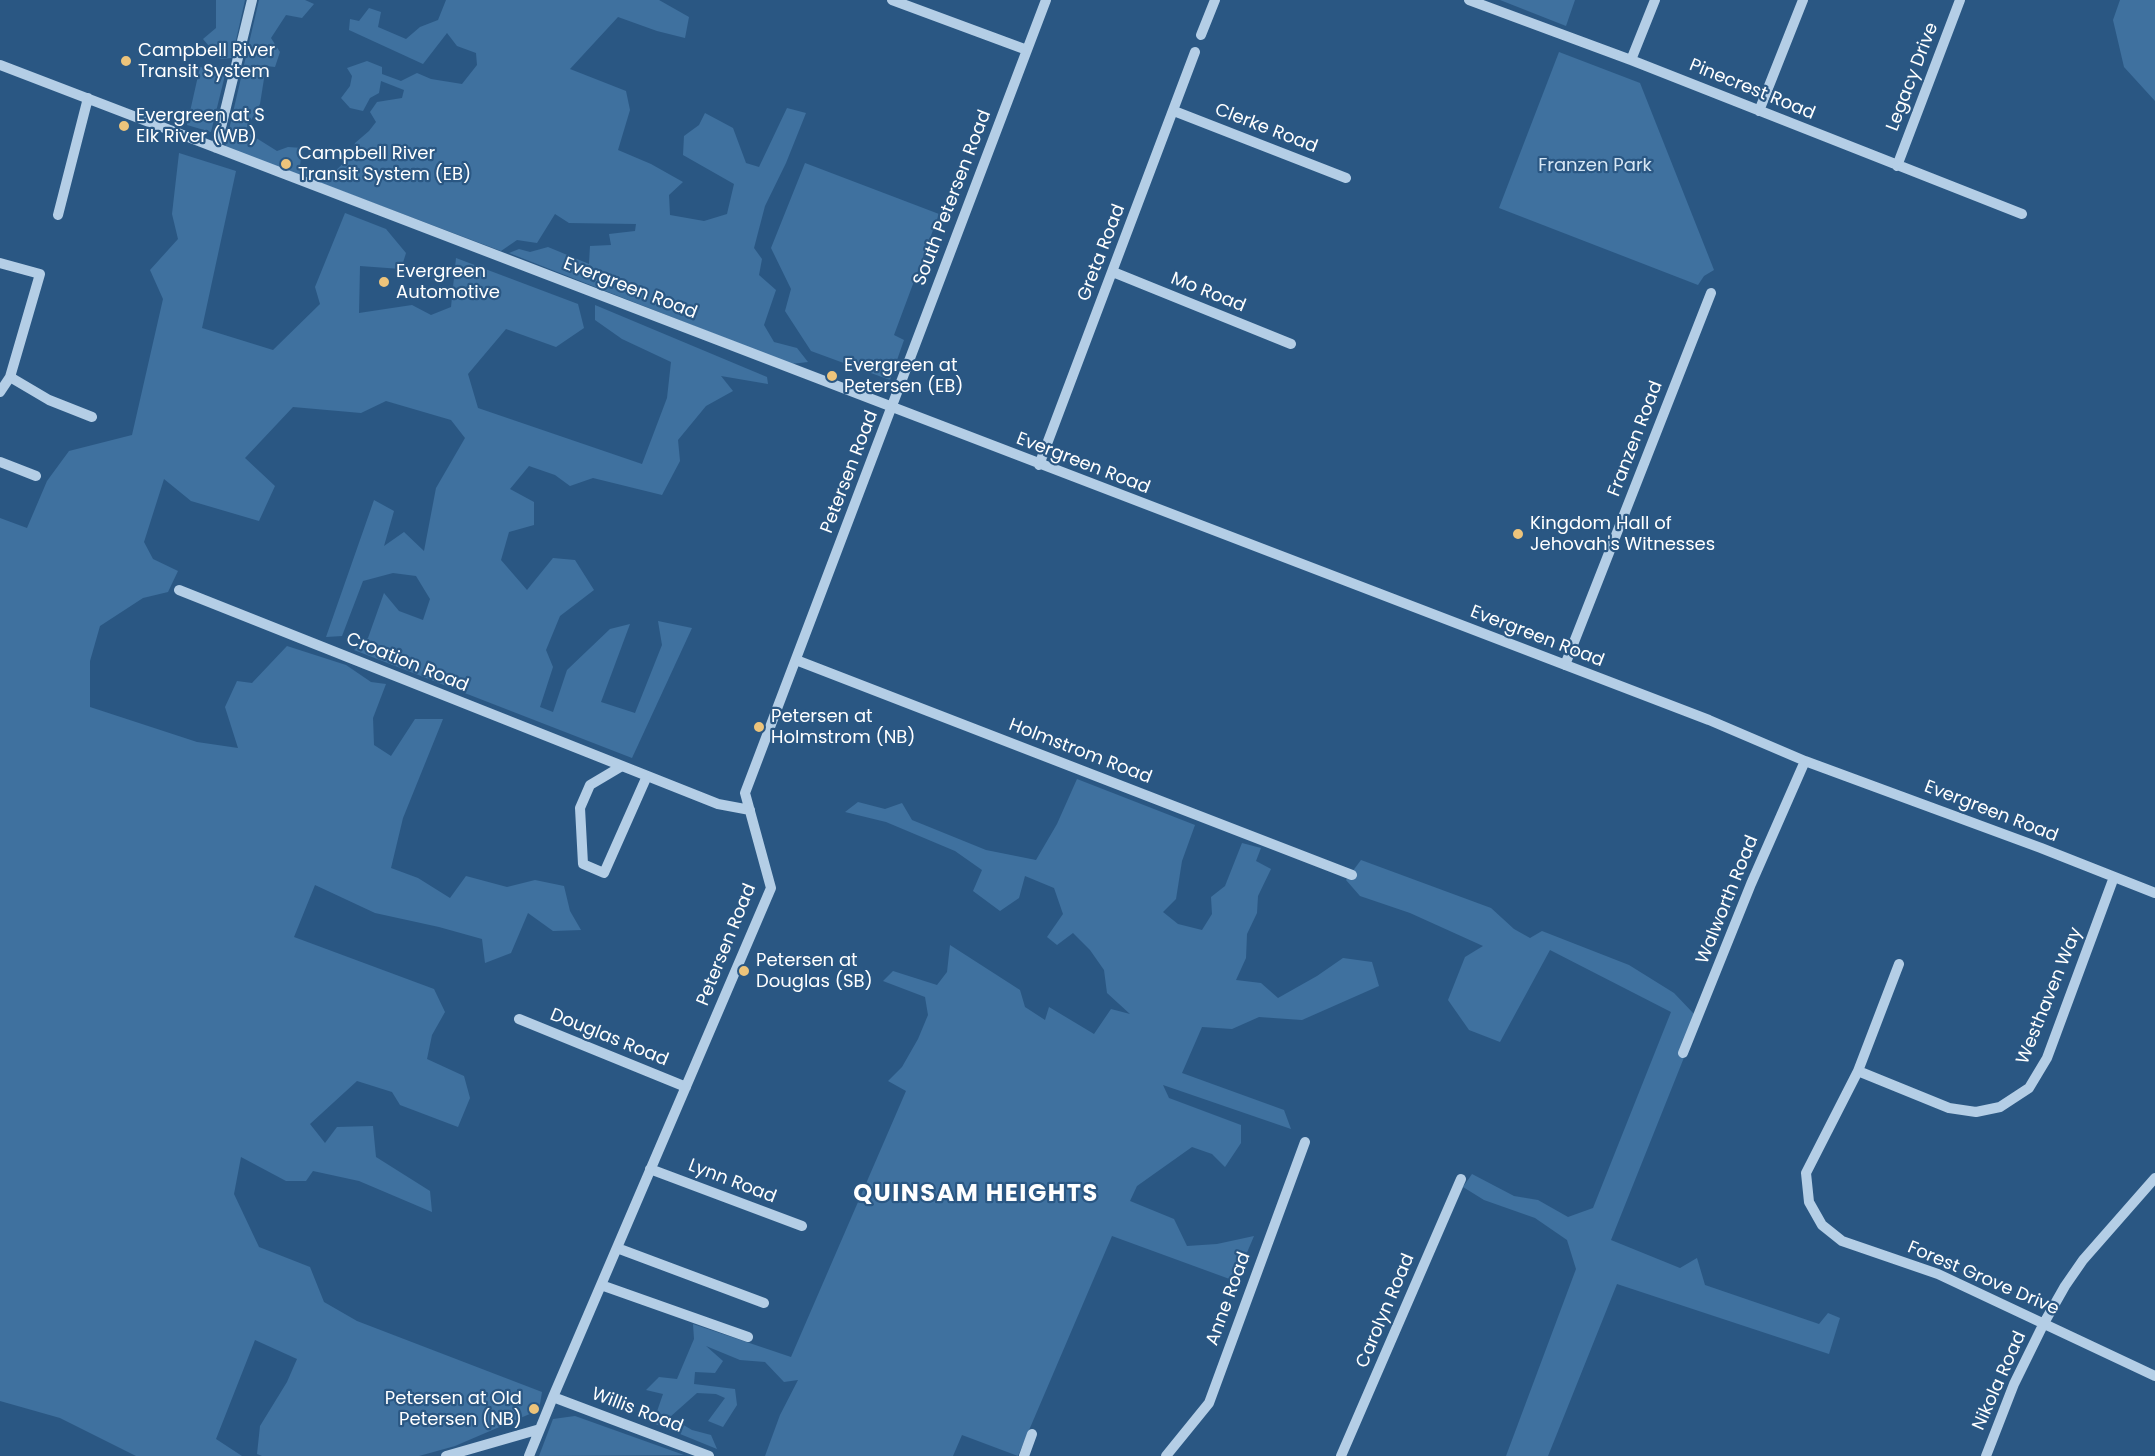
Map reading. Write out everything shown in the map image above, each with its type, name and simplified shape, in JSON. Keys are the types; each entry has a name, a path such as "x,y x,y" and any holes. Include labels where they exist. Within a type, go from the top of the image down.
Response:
{"street":[{"path":"216,148 252,0"},
{"path":"892,0 1027,50"},
{"name":"South Petersen Road","path":"892,407 1046,0"},
{"path":"1201,35 1215,0"},
{"name":"Pinecrest Road","path":"1468,0 1631,60 2022,214"},
{"path":"1631,60 1654,0"},
{"path":"1760,111 1803,0"},
{"name":"Legacy Drive","path":"1898,166 1960,0"},
{"name":"Greta Road","path":"1039,465 1195,52"},
{"name":"Evergreen Road","path":"0,65 1708,720 1805,761 2155,893"},
{"path":"58,214 88,98"},
{"name":"Clerke Road","path":"1174,111 1346,178"},
{"path":"0,264 40,274 10,377 0,392"},
{"name":"Mo Road","path":"1113,272 1291,344"},
{"name":"Franzen Road","path":"1565,665 1711,292"},
{"path":"10,377 49,400 92,417"},
{"name":"Petersen Road","path":"529,1456 771,888 746,794 892,407"},
{"path":"0,462 36,476"},
{"name":"Croation Road","path":"179,590 718,804 750,810"},
{"name":"Holmstrom Road","path":"796,660 1352,875"},
{"name":"Walworth Road","path":"1683,1053 1751,884 1805,761"},
{"path":"622,766 590,785 580,808 583,864 604,873 647,776"},
{"name":"Westhaven Way","path":"1858,1071 1949,1108 1976,1112 2000,1107 2029,1088 2047,1058 2114,877"},
{"name":"Forest Grove Drive","path":"1899,964 1858,1071 1806,1173 1809,1202 1822,1225 1842,1241 1938,1274 2155,1376"},
{"name":"Douglas Road","path":"519,1019 686,1087"},
{"name":"Anne Road","path":"1166,1456 1209,1403 1305,1142"},
{"name":"Lynn Road","path":"650,1169 802,1226"},
{"name":"Nikola Road","path":"1986,1456 2014,1384 2044,1323 2083,1260 2155,1178"},
{"name":"Carolyn Road","path":"1341,1456 1461,1179"},
{"path":"617,1248 764,1303"},
{"path":"601,1285 748,1337"},
{"name":"Willis Road","path":"553,1397 710,1456"},
{"path":"446,1456 540,1429"},
{"path":"1024,1456 1032,1434"}],"green space":[{"path":"216,0 245,0 232,58 220,59 203,39 216,28"},
{"path":"259,0 305,0 314,4 302,18 286,15 271,38 280,52 275,67 266,66 260,104 245,131 277,151 288,147 302,148 300,166 330,176 352,155 355,143 376,122 370,112 377,102 402,98 404,90 381,81 379,93 370,98 363,111 350,108 341,98 350,86 352,76 347,68 367,61 382,67 382,74 401,81 417,73 431,79 462,84 477,65 476,53 457,46 447,33 423,64 349,30 350,19 359,21 369,8 381,12 378,27 406,39 420,27 438,20 446,0 659,0 689,17 685,38 618,17 570,69 626,91 630,110 618,150 651,164 683,182 669,195 670,215 704,221 727,214 734,184 683,155 684,136 699,125 705,113 733,128 746,163 759,167 787,108 806,113 786,163 765,206 754,248 762,259 759,275 776,290 764,325 774,342 797,348 808,362 791,364 509,253 519,249 530,252 548,247 589,264 590,246 611,245 609,234 635,231 636,224 569,223 555,214 537,243 517,240 501,251 225,147"},
{"path":"1500,0 1575,0 1566,26"},
{"path":"2120,0 2155,0 2155,101 2124,67 2113,20"},
{"name":"Franzen Park","path":"1559,52 1640,83 1714,270 1704,276 1698,285 1499,208"},
{"path":"200,67 226,71 211,132 187,125"},
{"path":"179,153 236,171 202,328 273,350 320,304 315,287 345,213 386,229 406,253 401,269 360,266 359,313 412,305 431,315 451,307 456,258 578,304 584,328 556,347 506,329 468,374 478,408 642,464 667,398 671,362 622,339 595,320 595,305 767,377 768,384 721,376 733,391 706,406 678,440 680,461 662,495 593,478 570,486 555,475 529,466 510,489 534,502 534,525 509,532 501,560 527,590 553,558 575,560 594,590 560,616 546,650 553,667 540,707 553,712 567,670 610,629 630,624 601,702 635,713 662,645 658,621 692,628 632,758 354,650 368,638 384,593 399,611 423,620 430,599 416,576 393,573 363,581 342,636 326,637 374,500 394,511 384,546 404,532 424,551 436,488 465,438 451,420 386,401 361,413 293,407 245,458 275,486 259,521 191,501 164,479 144,542 153,559 178,571 168,592 143,598 100,626 90,661 90,707 197,742 238,748 225,707 237,681 252,683 287,646 346,665 371,682 386,684 373,718 374,745 391,756 415,719 443,719 403,818 391,868 418,878 450,898 466,876 507,887 535,880 564,886 570,911 581,930 553,931 528,913 511,953 485,963 482,939 375,913 315,885 294,937 434,989 445,1012 432,1035 427,1059 464,1076 470,1098 458,1127 400,1105 392,1092 357,1081 310,1124 325,1143 337,1127 373,1126 376,1157 430,1191 432,1212 359,1181 313,1171 306,1181 286,1181 241,1157 234,1194 259,1247 310,1267 324,1302 357,1321 542,1392 539,1410 455,1446 419,1456 262,1456 257,1454 260,1426 287,1382 297,1359 255,1340 216,1439 242,1456 136,1456 60,1418 0,1401 0,518 27,528 47,481 69,451 132,435 163,299 150,270 178,239 172,214"},
{"path":"805,163 939,214 894,335 904,340 890,380 811,351 785,311 791,289 771,248"},
{"path":"1077,779 1195,825 1182,861 1176,899 1163,912 1178,924 1202,930 1212,914 1211,897 1225,886 1242,843 1261,848 1256,861 1271,869 1258,896 1257,913 1247,934 1246,958 1236,980 1261,983 1278,998 1343,958 1372,962 1379,986 1302,1020 1259,1017 1232,1029 1202,1027 1182,1073 1284,1110 1291,1129 1163,1085 1169,1098 1241,1125 1241,1143 1225,1167 1212,1154 1192,1147 1137,1186 1130,1201 1174,1219 1187,1246 1217,1244 1254,1236 1235,1281 1112,1236 1018,1456 962,1435 953,1456 765,1456 780,1415 798,1380 784,1382 765,1362 740,1360 706,1346 723,1361 715,1373 695,1372 694,1384 735,1389 737,1405 723,1427 708,1421 725,1398 716,1394 697,1393 670,1417 692,1430 711,1435 717,1449 653,1423 663,1394 646,1390 659,1377 677,1379 694,1339 693,1324 791,1357 906,1091 888,1081 902,1067 928,1015 925,997 883,981 893,971 937,985 947,972 950,945 1020,990 1025,1007 1045,1020 1049,1007 1094,1034 1111,1009 1130,1014 1107,993 1104,970 1090,950 1073,933 1057,945 1047,937 1063,914 1054,888 1025,876 1019,898 1000,911 973,891 982,870 955,851 886,822 845,812 858,802 885,809 902,803 912,820 986,850 1036,860 1057,824"},
{"path":"1361,860 1491,908 1514,929 1530,938 1542,931 1629,965 1674,993 1694,1014 1687,1050 1611,1240 1680,1268 1697,1258 1705,1285 1819,1324 1828,1313 1840,1318 1829,1354 1617,1284 1548,1456 1506,1456 1576,1269 1567,1240 1535,1218 1484,1200 1463,1187 1472,1174 1514,1196 1538,1200 1568,1217 1593,1208 1671,1012 1550,950 1500,1042 1469,1030 1448,1000 1465,957 1483,946 1410,913 1360,896 1346,880"},
{"path":"575,1416 684,1455 539,1456 553,1419"}],"place":[{"name":"Campbell River Transit System","path":"126,61"},
{"name":"Evergreen at S Elk River (WB)","path":"124,126"},
{"name":"Campbell River Transit System (EB)","path":"286,164"},
{"name":"Evergreen Automotive","path":"384,282"},
{"name":"Evergreen at Petersen (EB)","path":"832,376"},
{"name":"Kingdom Hall of Jehovah's Witnesses","path":"1518,534"},
{"name":"Petersen at Holmstrom (NB)","path":"759,727"},
{"name":"Petersen at Douglas (SB)","path":"744,971"},
{"name":"Petersen at Old Petersen (NB)","path":"534,1409"}],"district":[{"name":"QUINSAM HEIGHTS","path":"976,1195"}]}
